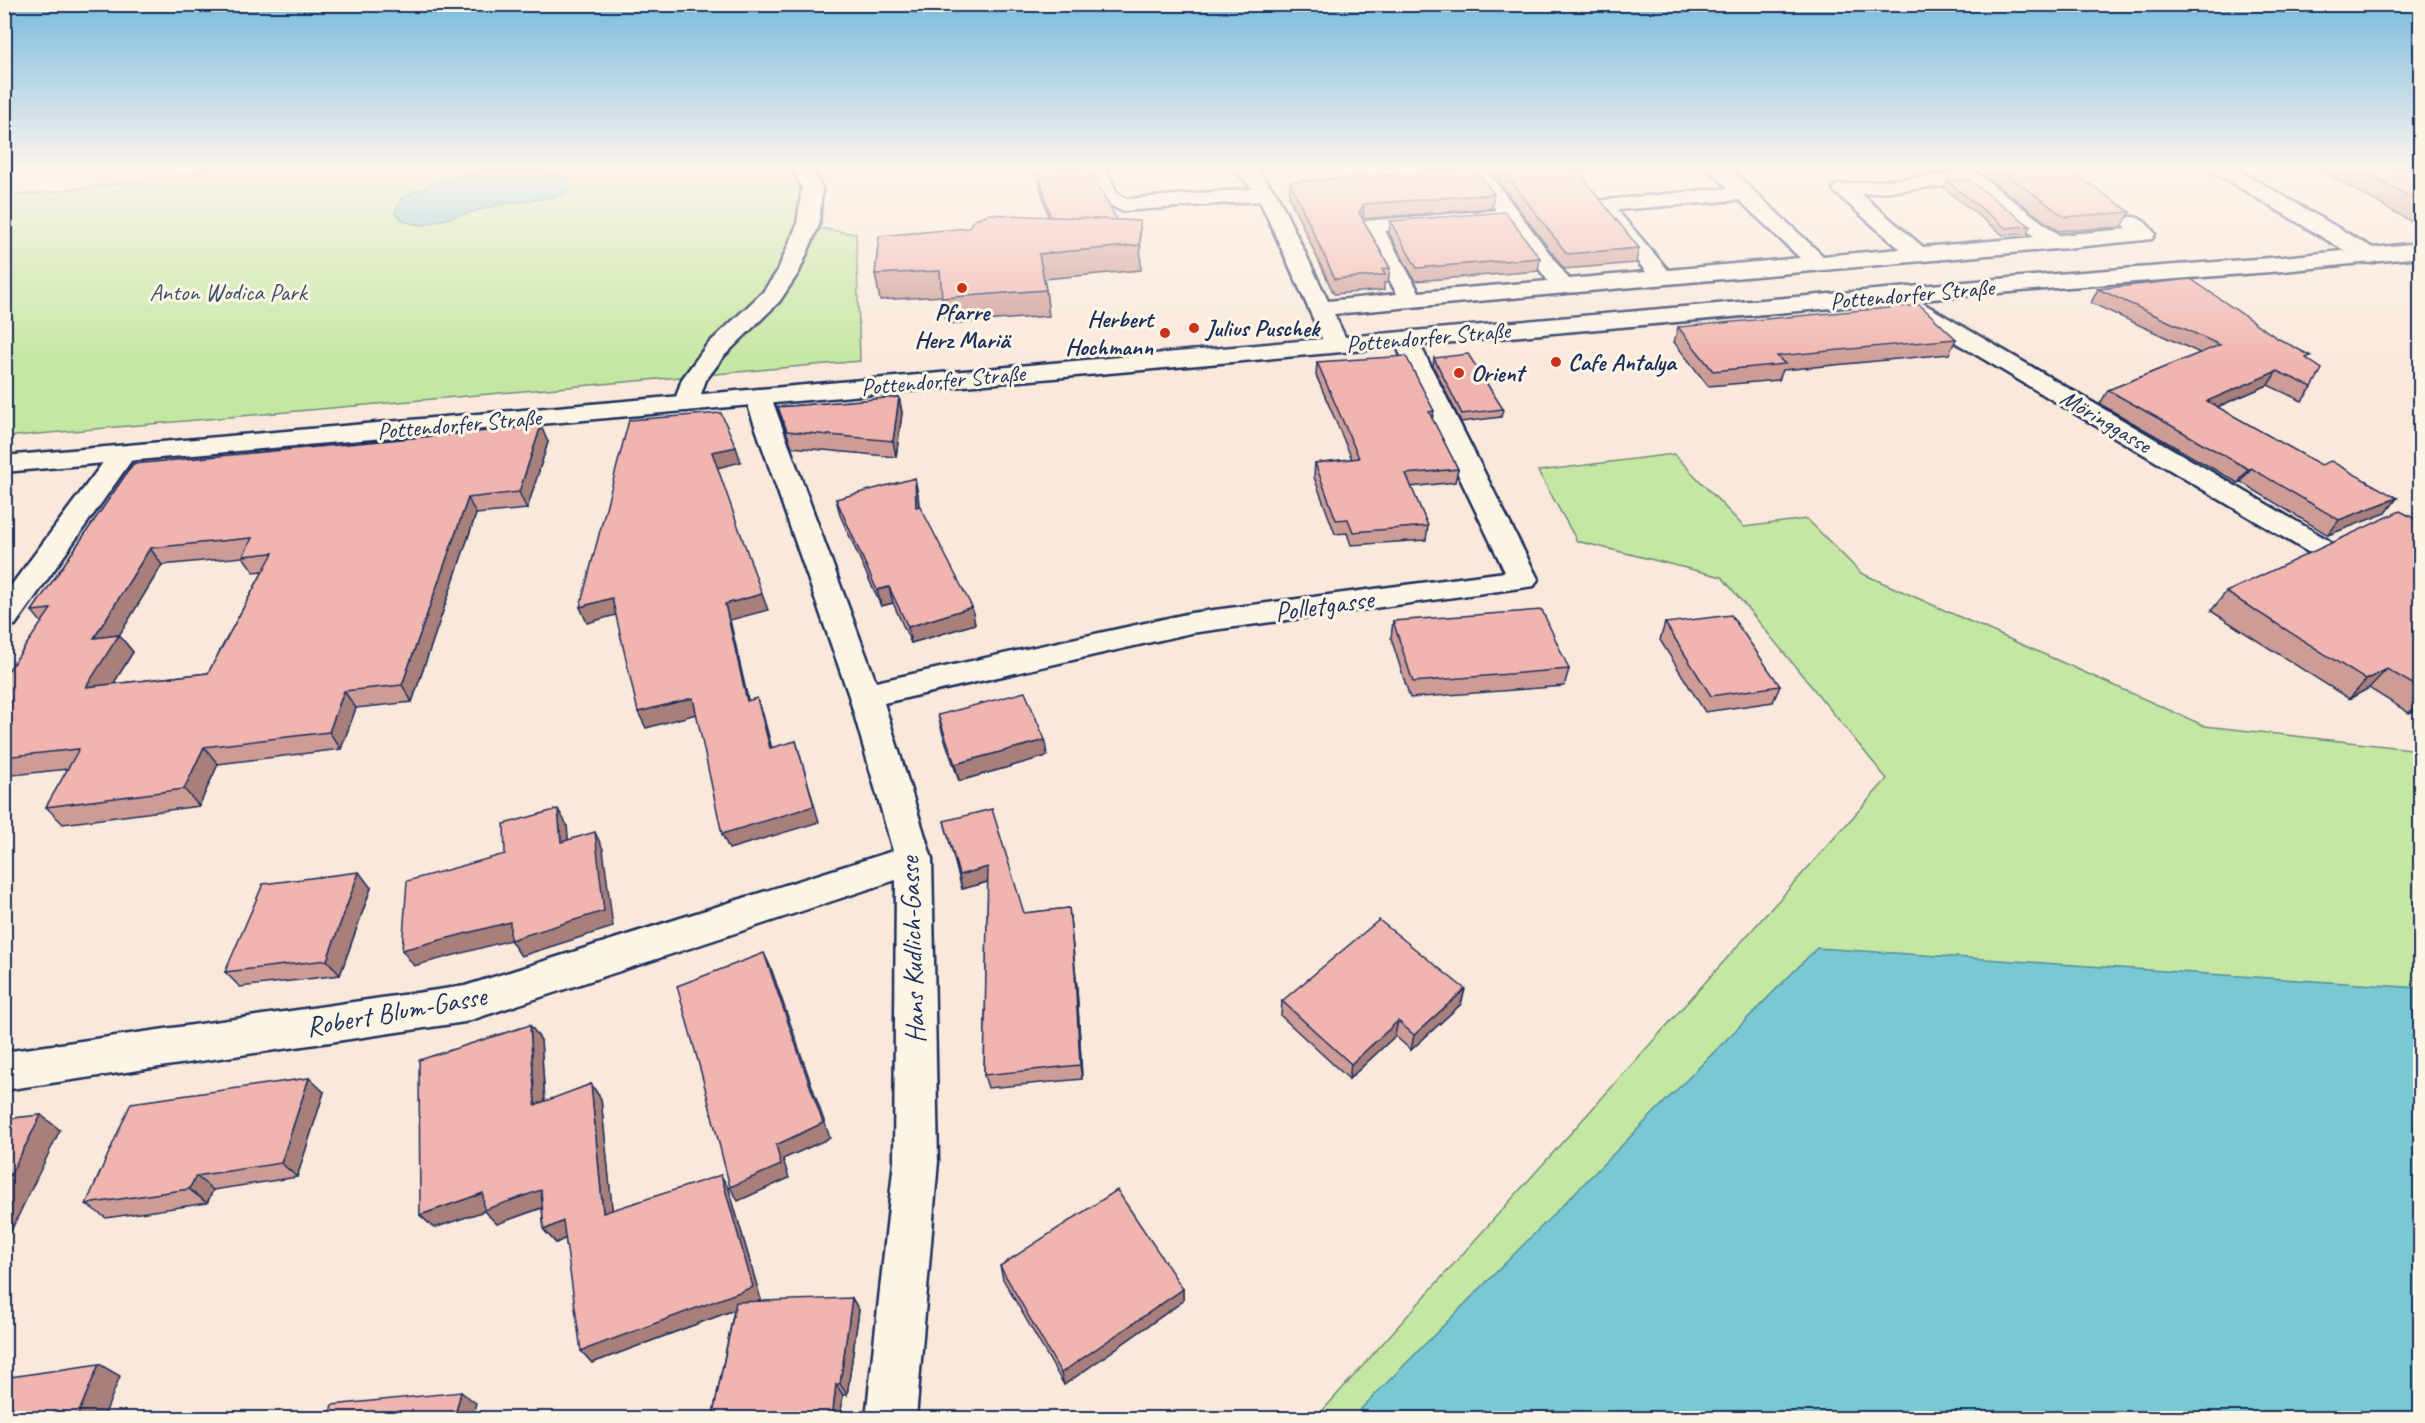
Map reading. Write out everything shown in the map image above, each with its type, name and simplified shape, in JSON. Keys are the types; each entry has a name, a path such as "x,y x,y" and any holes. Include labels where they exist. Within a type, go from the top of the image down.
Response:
{"street":[{"path":"687,403 694,379 715,351 771,297 788,272 804,234"},
{"path":"1286,234 1338,345"},
{"path":"1376,234 1412,300"},
{"path":"1526,234 1563,286"},
{"path":"1627,234 1664,278"},
{"path":"1788,234 1818,264"},
{"path":"1895,234 1919,255"},
{"path":"2045,234 2056,243"},
{"name":"Pottendorfer Straße","path":"1322,308 2140,234"},
{"path":"2333,234 2370,256"},
{"name":"Pottendorfer Straße","path":"4,464 2421,250"},
{"name":"Möringgasse","path":"1894,296 2318,546"},
{"name":"Polletgasse","path":"865,696 1191,623 1522,579 1405,339"},
{"name":"Hans Kudlich-Gasse","path":"758,397 865,696 914,859 916,1161 891,1419"},
{"path":"4,618 123,454"},
{"name":"Robert Blum-Gasse","path":"4,1071 465,1004 914,859"}],"green space":[{"name":"Anton Wodica Park","path":"4,234 856,234 860,361 5,437"},
{"path":"1674,454 1744,527 1807,519 1861,573 2205,726 2420,750 2420,1418 1316,1418 1887,779 1722,577 1577,541 1538,471"}],"water":[{"path":"1817,948 2420,988 2420,1418 1352,1418"}],"building":[{"path":"1140,234 1140,245 1039,254 1046,290 942,298 940,271 875,274 879,236"},
{"path":"1314,234 1371,234 1390,268 1382,269 1385,275 1335,279"},
{"path":"1398,234 1522,234 1540,258 1417,268"},
{"path":"1552,234 1628,234 1639,248 1567,254"},
{"path":"2191,279 2277,338 2311,356 2306,358 2322,369 2312,387 2277,371 2207,401 2321,465 2331,461 2397,498 2339,520 2251,468 2248,469 2108,390 2220,345 2098,289"},
{"path":"1920,305 1956,339 1777,356 1785,364 1713,371 1678,327"},
{"path":"1468,354 1503,409 1462,414 1434,358"},
{"path":"1406,356 1434,411 1429,412 1458,469 1406,474 1428,526 1353,532 1348,519 1336,520 1315,463 1359,458 1317,362"},
{"path":"899,397 893,441 787,431 778,407"},
{"path":"721,413 736,447 712,452 762,594 725,604 747,701 757,698 770,748 796,741 814,806 722,834 693,698 638,712 612,598 580,607 629,420"},
{"path":"541,426 519,492 468,498 402,685 344,691 329,732 204,747 184,789 46,807 79,749 4,757 4,677 51,609 32,611 133,464","holes":["252,538 243,556 273,553 208,673 86,687 119,635 94,638 150,548"]},
{"path":"915,478 916,507 920,506 972,607 908,627 889,587 877,590 836,499"},
{"path":"2400,511 2421,522 2421,689 2387,669 2366,680 2226,592"},
{"path":"1542,610 1569,669 1413,682 1393,621"},
{"path":"1731,615 1780,686 1711,696 1665,623"},
{"path":"1025,692 1045,740 955,764 938,715"},
{"path":"558,809 561,842 595,832 604,911 510,940 510,922 402,950 407,881 505,854 504,824"},
{"path":"992,809 1024,913 1069,908 1080,1065 984,1075 988,867 959,875 944,821"},
{"path":"359,872 327,960 225,972 263,884"},
{"path":"1379,920 1465,989 1414,1035 1398,1021 1351,1064 1282,1001"},
{"path":"764,953 823,1123 776,1145 781,1165 730,1187 677,986"},
{"path":"530,1025 535,1105 591,1084 603,1213 721,1175 753,1287 581,1351 563,1221 544,1230 541,1190 484,1210 483,1193 420,1215 419,1060"},
{"path":"309,1078 281,1163 196,1176 189,1189 86,1204 131,1103"},
{"path":"41,1115 4,1187 4,1119"},
{"path":"1117,1190 1183,1289 1061,1373 1000,1266"},
{"path":"852,1298 840,1384 836,1384 832,1419 712,1419 736,1302"},
{"path":"99,1364 76,1419 4,1419 4,1378"},
{"path":"461,1392 454,1419 328,1419 332,1405"}],"place":[{"name":"Pfarre Herz Mariä","path":"962,288"},
{"name":"Julius Puschek","path":"1194,328"},
{"name":"Herbert Hochmann","path":"1165,333"},
{"name":"Cafe Antalya","path":"1556,362"},
{"name":"Orient","path":"1459,373"}]}
